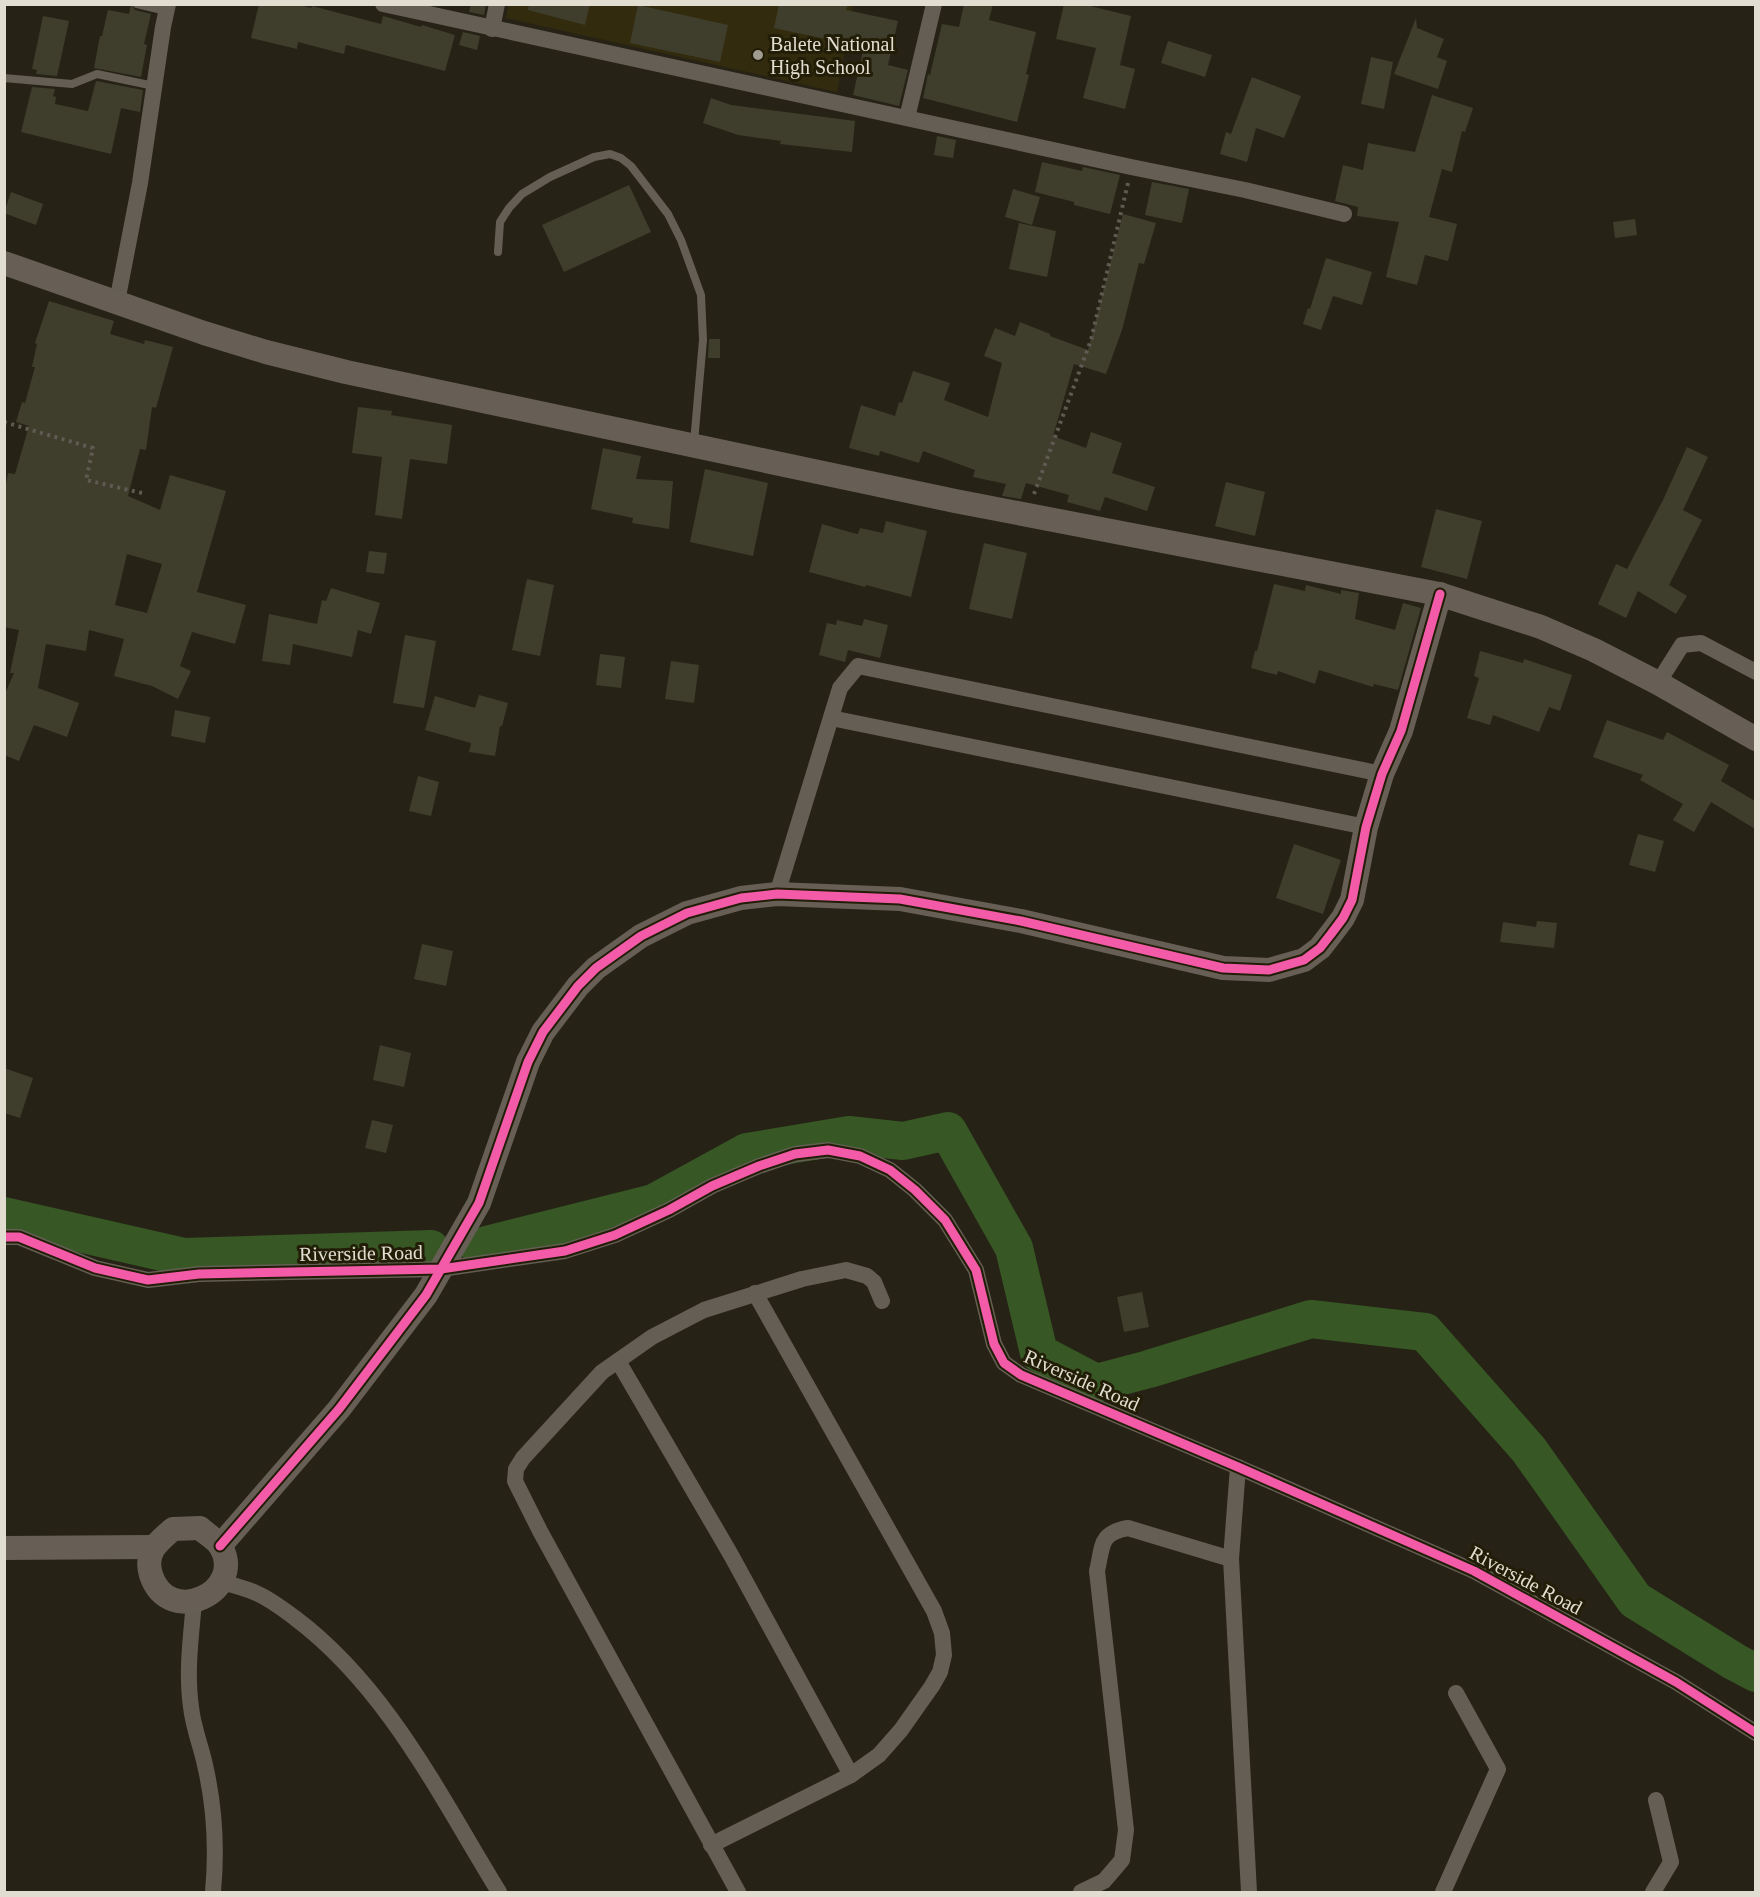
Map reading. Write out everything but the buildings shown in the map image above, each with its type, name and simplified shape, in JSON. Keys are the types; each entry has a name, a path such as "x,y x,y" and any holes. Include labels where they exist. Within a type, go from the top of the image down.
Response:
{"street":[{"path":"492,28 497,4"},
{"path":"907,118 934,4"},
{"path":"392,6 1245,190 1344,214"},
{"path":"117,302 140,183 167,8"},
{"path":"4,263 204,333 334,369 1027,514 1440,594 1541,627 1594,650 1658,683 1755,739"},
{"path":"220,1546 339,1409 426,1295 479,1203 528,1062 543,1032 578,986 596,968 623,947 687,913 741,898 777,894 900,899 1021,921 1223,968 1269,970 1304,960 1320,948 1343,918 1352,900 1366,828 1382,774 1401,731 1440,594"},
{"path":"1658,683 1682,645 1701,643 1755,672"},
{"path":"777,894 840,688 858,666 1382,774"},
{"path":"831,718 1366,828"},
{"name":"Riverside Road","path":"4,1236 19,1237 95,1268 148,1280 199,1274 441,1269 565,1251 605,1238 669,1210 712,1186 795,1154 828,1150 860,1156 891,1170 945,1220 976,1270 992,1338 1004,1363 1021,1375 1474,1571 1676,1682 1720,1708 1755,1733"},
{"path":"738,1893 540,1531 515,1481 516,1469 523,1458 602,1372 652,1337 704,1310 802,1279 846,1270 867,1276 878,1289 882,1301"},
{"path":"711,1845 851,1775 879,1755 932,1686 940,1672 944,1655 942,1634 934,1611 755,1293"},
{"path":"618,1361 730,1555 851,1775"},
{"path":"1238,1467 1231,1559 1249,1893"},
{"path":"173,1528 200,1528 220,1546 225,1564 221,1582 208,1596 194,1602 169,1598 155,1585 148,1566 153,1547 173,1528"},
{"path":"1081,1893 1104,1881 1122,1860 1126,1830 1096,1571 1105,1539 1114,1531 1128,1528 1231,1559"},
{"path":"4,1548 153,1547"},
{"path":"221,1582 256,1593 272,1603 319,1637 342,1659 386,1712 408,1743 499,1893"},
{"path":"194,1602 188,1676 191,1708 205,1763 213,1808 216,1856 213,1893"},
{"path":"1443,1893 1498,1769 1456,1693"},
{"path":"1653,1893 1671,1862 1656,1800"}],"lane":[{"path":"137,4 167,8"},
{"path":"4,78 72,84 97,74 154,86"},
{"path":"498,252 500,222 522,194 550,177 594,158 610,154 621,158 631,166 668,214 681,240 701,295 704,340 694,446"}],"path":[{"path":"1027,514 1091,340 1131,167"},
{"path":"4,422 93,448 86,480 146,494"}],"shaded area":[{"name":"Balete National High School","path":"509,4 853,5 837,92 506,18"}],"waterway":[{"path":"479,1247 654,1203 747,1152 849,1135 903,1141 948,1131 1014,1248 1039,1353 1096,1383 1311,1319 1425,1332 1529,1450 1635,1600 1756,1673"},
{"path":"4,1216 184,1257 431,1249"}],"cycle path":[{"path":"220,1546 339,1409 426,1295 479,1203 528,1062 543,1032 578,986 596,968 641,936 687,913 741,898 777,894 900,899 1021,921 1223,968 1269,970 1304,960 1320,948 1343,918 1352,900 1366,827 1382,774 1401,731 1440,594"},
{"path":"4,1237 19,1237 95,1268 148,1280 199,1274 441,1269 565,1251 615,1235 669,1210 712,1186 795,1154 828,1150 860,1156 890,1170 915,1190 945,1220 976,1270 994,1344 1004,1363 1021,1375 1474,1571 1676,1682 1756,1733"}],"place":[{"name":"Balete National High School","path":"758,55"}]}
